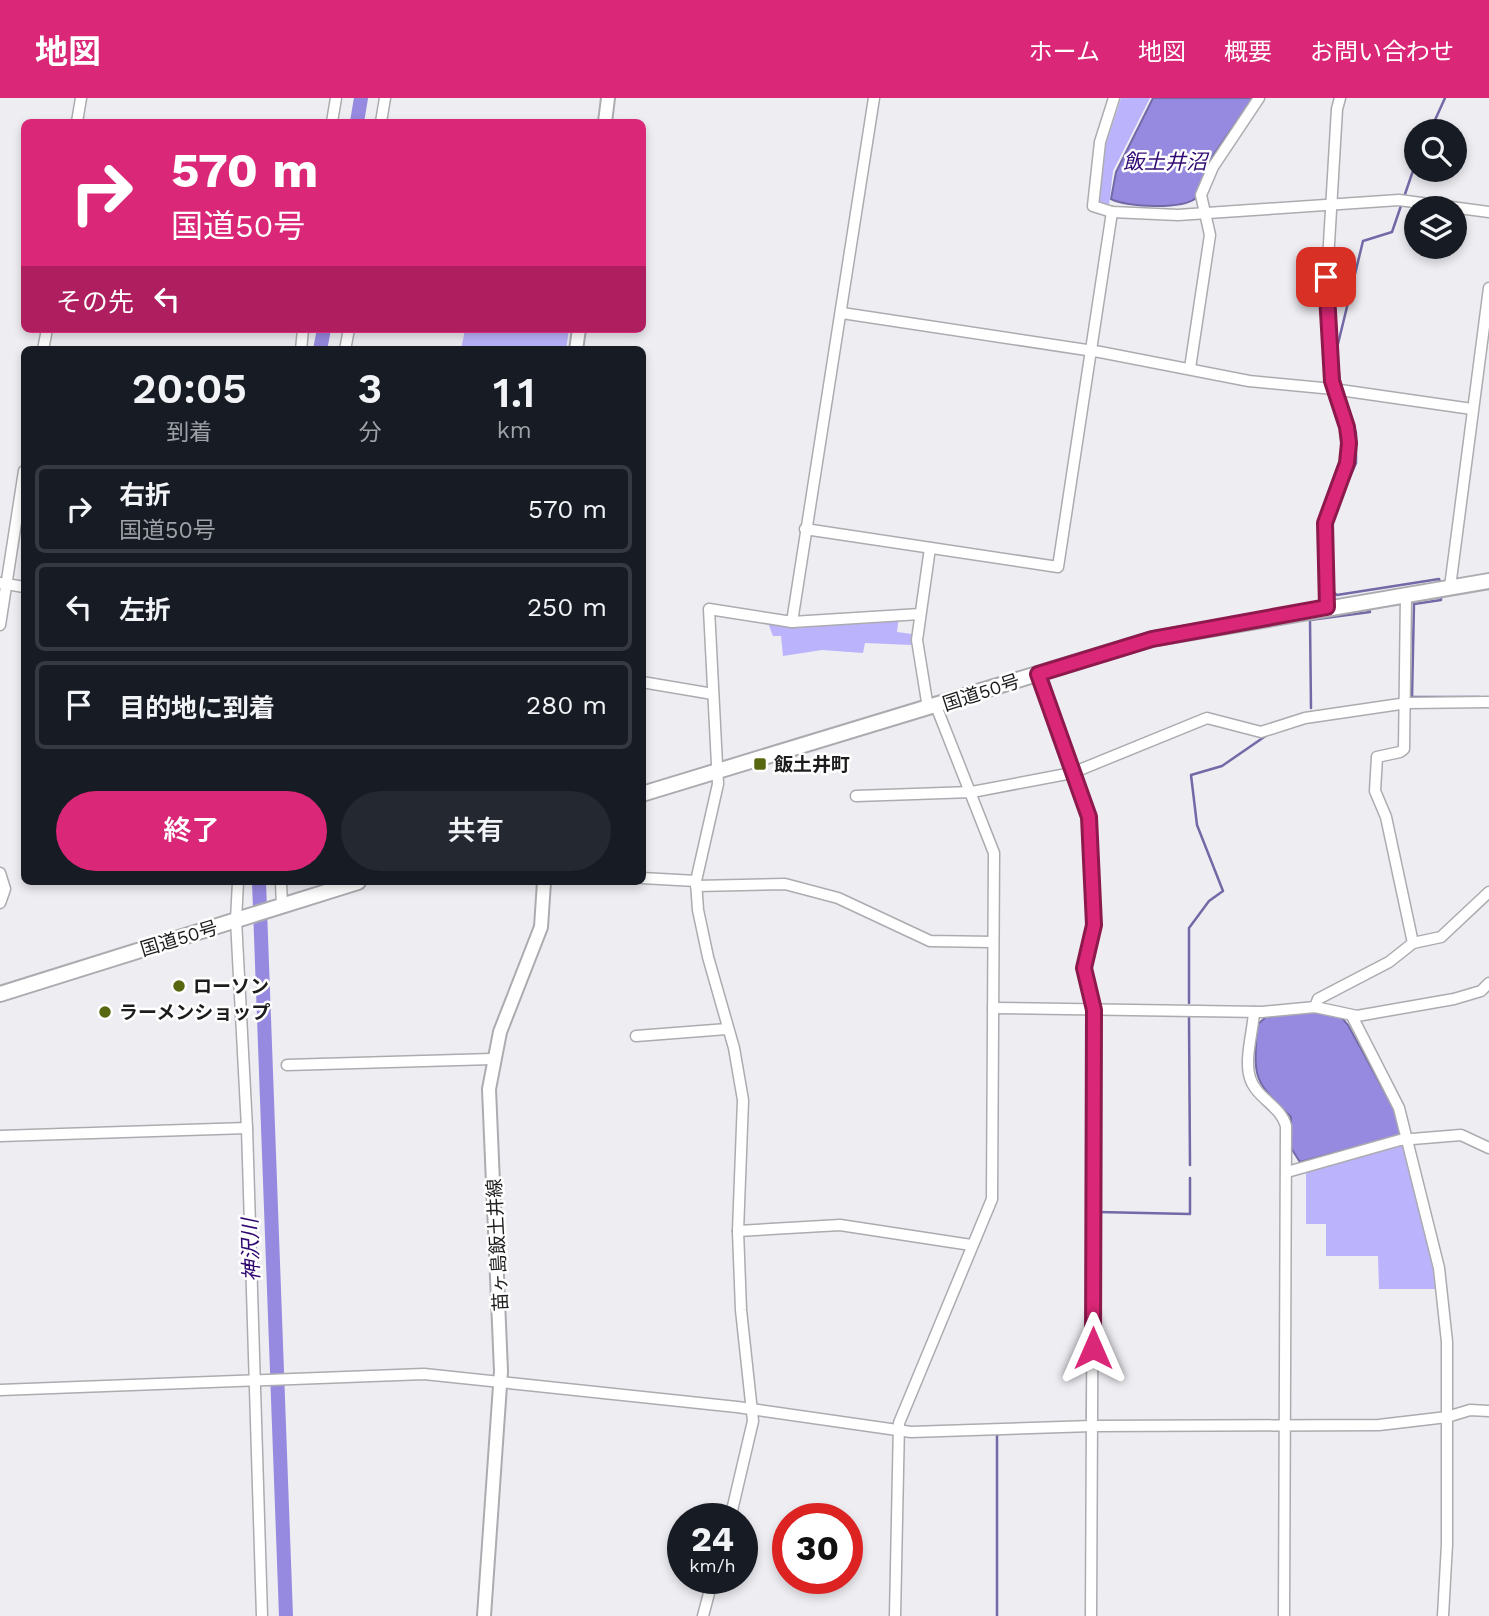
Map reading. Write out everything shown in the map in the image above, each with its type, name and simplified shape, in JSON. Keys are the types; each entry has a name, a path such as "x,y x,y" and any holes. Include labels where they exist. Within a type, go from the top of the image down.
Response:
{"highway":[{"name":"国道50号","path":"646,793 1152,639 1489,581"},
{"name":"国道50号","path":"0,994 349,885"}],"main road":[{"path":"605,119 608,98"},
{"name":"苗ヶ島飯土井線","path":"484,1616 501,1382 489,1089 492,1059 541,927 544,885"}],"street":[{"path":"78,119 81,98"},
{"path":"332,119 336,98"},
{"path":"382,119 385,98"},
{"path":"792,622 874,98"},
{"path":"1114,98 1100,142 1093,206 1112,212 1206,215 1399,200 1489,212"},
{"path":"1190,368 1210,235 1201,205 1205,184 1213,167 1259,98"},
{"path":"1327,607 1325,523 1348,450 1347,427 1333,389 1326,294 1337,109 1340,98"},
{"path":"805,529 1058,567 1112,212"},
{"path":"1450,587 1489,288"},
{"path":"842,313 1190,368 1249,381 1333,389 1472,409"},
{"path":"0,625 3,584 21,487"},
{"path":"895,1616 903,1407 992,1199 994,853 972,792 932,707 917,640 930,548"},
{"path":"3,584 21,587"},
{"path":"1406,594 1407,703 1404,749 1377,757 1375,783 1386,817 1413,943"},
{"path":"734,1503 750,1442 752,1409 741,1310 738,1231 743,1100 707,954 696,883 718,784 709,609 792,622 920,614"},
{"path":"1038,674 1089,817 1094,925 1084,968 1094,1010 1091,1616"},
{"path":"646,683 713,694"},
{"path":"856,796 972,792 1072,773 1207,718 1261,732 1305,718 1407,703 1489,702"},
{"path":"0,873 5,889 0,903"},
{"path":"646,878 696,883 785,884 838,898 930,942 992,942"},
{"path":"238,885 260,1379 262,1616"},
{"path":"279,907 281,885"},
{"path":"1315,1006 1318,999 1389,961 1413,943 1441,937 1489,892"},
{"path":"993,1008 1254,1012 1315,1006 1352,1016 1454,999 1480,991 1489,983"},
{"path":"1254,1012 1250,1078 1261,1096 1284,1119 1287,1172 1284,1616"},
{"path":"1352,1016 1393,1096 1438,1268 1447,1342 1447,1588 1443,1616"},
{"path":"636,1037 727,1029"},
{"path":"287,1065 492,1059"},
{"path":"0,1136 247,1128"},
{"path":"1287,1172 1406,1140 1461,1135 1489,1148"},
{"path":"738,1231 841,1225 971,1245"},
{"path":"0,1390 424,1374 752,1409 900,1431 1092,1426 1379,1425 1447,1417 1470,1410 1489,1411"},
{"path":"703,1616 709,1594"}],"shaded area":[{"path":"1121,98 1150,98 1113,171 1109,206 1098,202 1105,147"},
{"path":"464,333 568,333 567,346 462,346"},
{"path":"899,617 897,632 912,634 911,645 865,643 863,653 822,650 783,656 781,636 773,636 768,623 795,626"},
{"path":"1397,1145 1405,1146 1435,1258 1438,1289 1379,1289 1378,1256 1326,1256 1326,1224 1306,1224 1306,1168"}],"water":[{"name":"飯土井沼","path":"1153,98 1253,98 1212,157 1196,198 1189,202 1154,206 1111,199 1116,172"},
{"path":"1315,1010 1342,1018 1348,1025 1395,1111 1401,1135 1300,1162 1291,1148 1291,1117 1269,1094 1258,1077 1257,1025 1266,1017"}],"waterway":[{"name":"神沢川","path":"358,119 361,98"},
{"path":"1435,119 1445,98"},
{"path":"1341,388 1336,352 1363,241 1392,232 1409,182"},
{"name":"神沢川","path":"321,346 323,333"},
{"path":"1343,395 1356,433 1356,463 1332,518 1333,592 1337,595 1439,579 1440,582"},
{"path":"1441,596 1441,600 1414,604 1412,697 1479,697"},
{"path":"1311,708 1310,620 1370,612 1369,608"},
{"path":"1189,1003 1189,928 1209,901 1223,891 1197,825 1191,775 1222,766 1267,735"},
{"name":"神沢川","path":"259,885 286,1616"},
{"path":"1189,1018 1190,1165"},
{"path":"1098,1212 1190,1214 1190,1178"},
{"path":"1087,1418 1088,1271"},
{"path":"997,1616 997,1435 1001,1433"}],"place":[{"name":"飯土井町","path":"760,764"},
{"name":"ローソン","path":"179,986"},
{"name":"ラーメンショップ","path":"105,1012"}],"route":[{"path":"1093,1348 1094,1010 1084,968 1094,925 1089,817 1038,674 1152,639 1327,607 1325,523 1347,463 1349,443 1347,427 1333,389 1326,277"}]}
